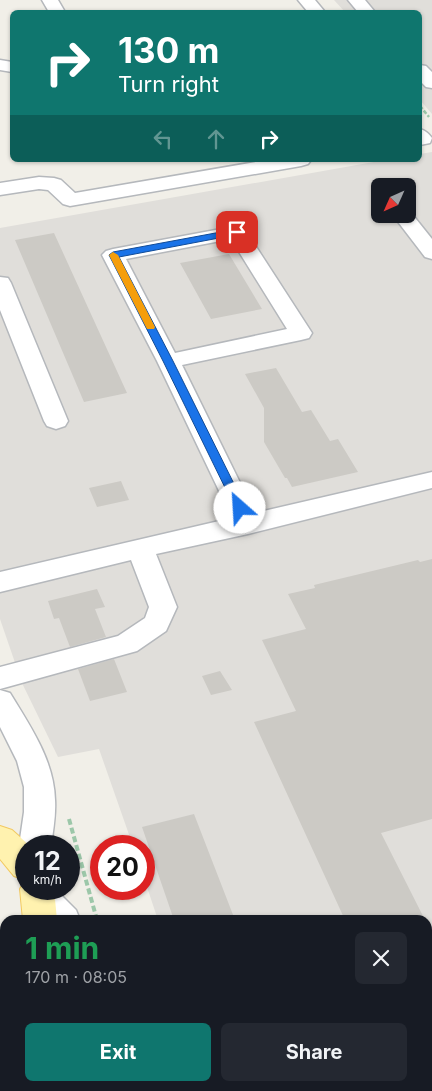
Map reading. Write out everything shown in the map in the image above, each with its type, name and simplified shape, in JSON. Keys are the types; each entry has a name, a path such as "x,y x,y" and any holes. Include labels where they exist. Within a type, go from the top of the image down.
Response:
{"main road":[{"path":"0,840 15,853"}],"street":[{"path":"306,0 314,10"},
{"path":"356,0 365,10"},
{"path":"422,72 432,83"},
{"path":"0,189 39,183 54,184 70,200 289,162"},
{"path":"409,223 432,254"},
{"path":"168,361 301,333 237,232 113,255 168,361 248,525"},
{"path":"0,283 56,421"},
{"path":"0,582 140,548 248,525 432,480"},
{"path":"0,678 127,644 156,624 163,607 140,548"},
{"path":"0,702 19,735 36,776 40,800 37,835"},
{"path":"43,900 59,915"}],"path":[{"path":"422,108 432,120"}],"shaded area":[{"path":"334,0 432,0 432,114 422,102 422,10 343,10"},
{"path":"432,152 432,915 156,915 151,900 155,900 155,835 129,835 99,749 58,757 22,683 0,619 0,228 374,162 422,162 422,154"}],"building":[{"path":"54,233 127,393 84,402 15,240"},
{"path":"229,254 262,309 211,319 180,263"},
{"path":"276,368 302,412 311,410 330,441 338,439 358,472 292,487 264,442 264,408 245,374"},
{"path":"121,481 129,500 97,507 89,488"},
{"path":"432,559 432,819 381,833 422,915 343,915 254,722 296,711 262,640 306,629 288,594 315,588 314,585 418,560 420,562"},
{"path":"97,589 105,607 95,609 106,637 70,647 59,618 54,619 48,601"},
{"path":"114,659 127,692 90,701 78,669"},
{"path":"220,671 232,690 211,695 202,676"},
{"path":"194,814 233,915 172,915 155,865 155,835 145,835 142,827"}],"slow traffic":[{"path":"113,255 151,327"}],"route":[{"path":"237,232 113,255 168,361 240,508"}]}
